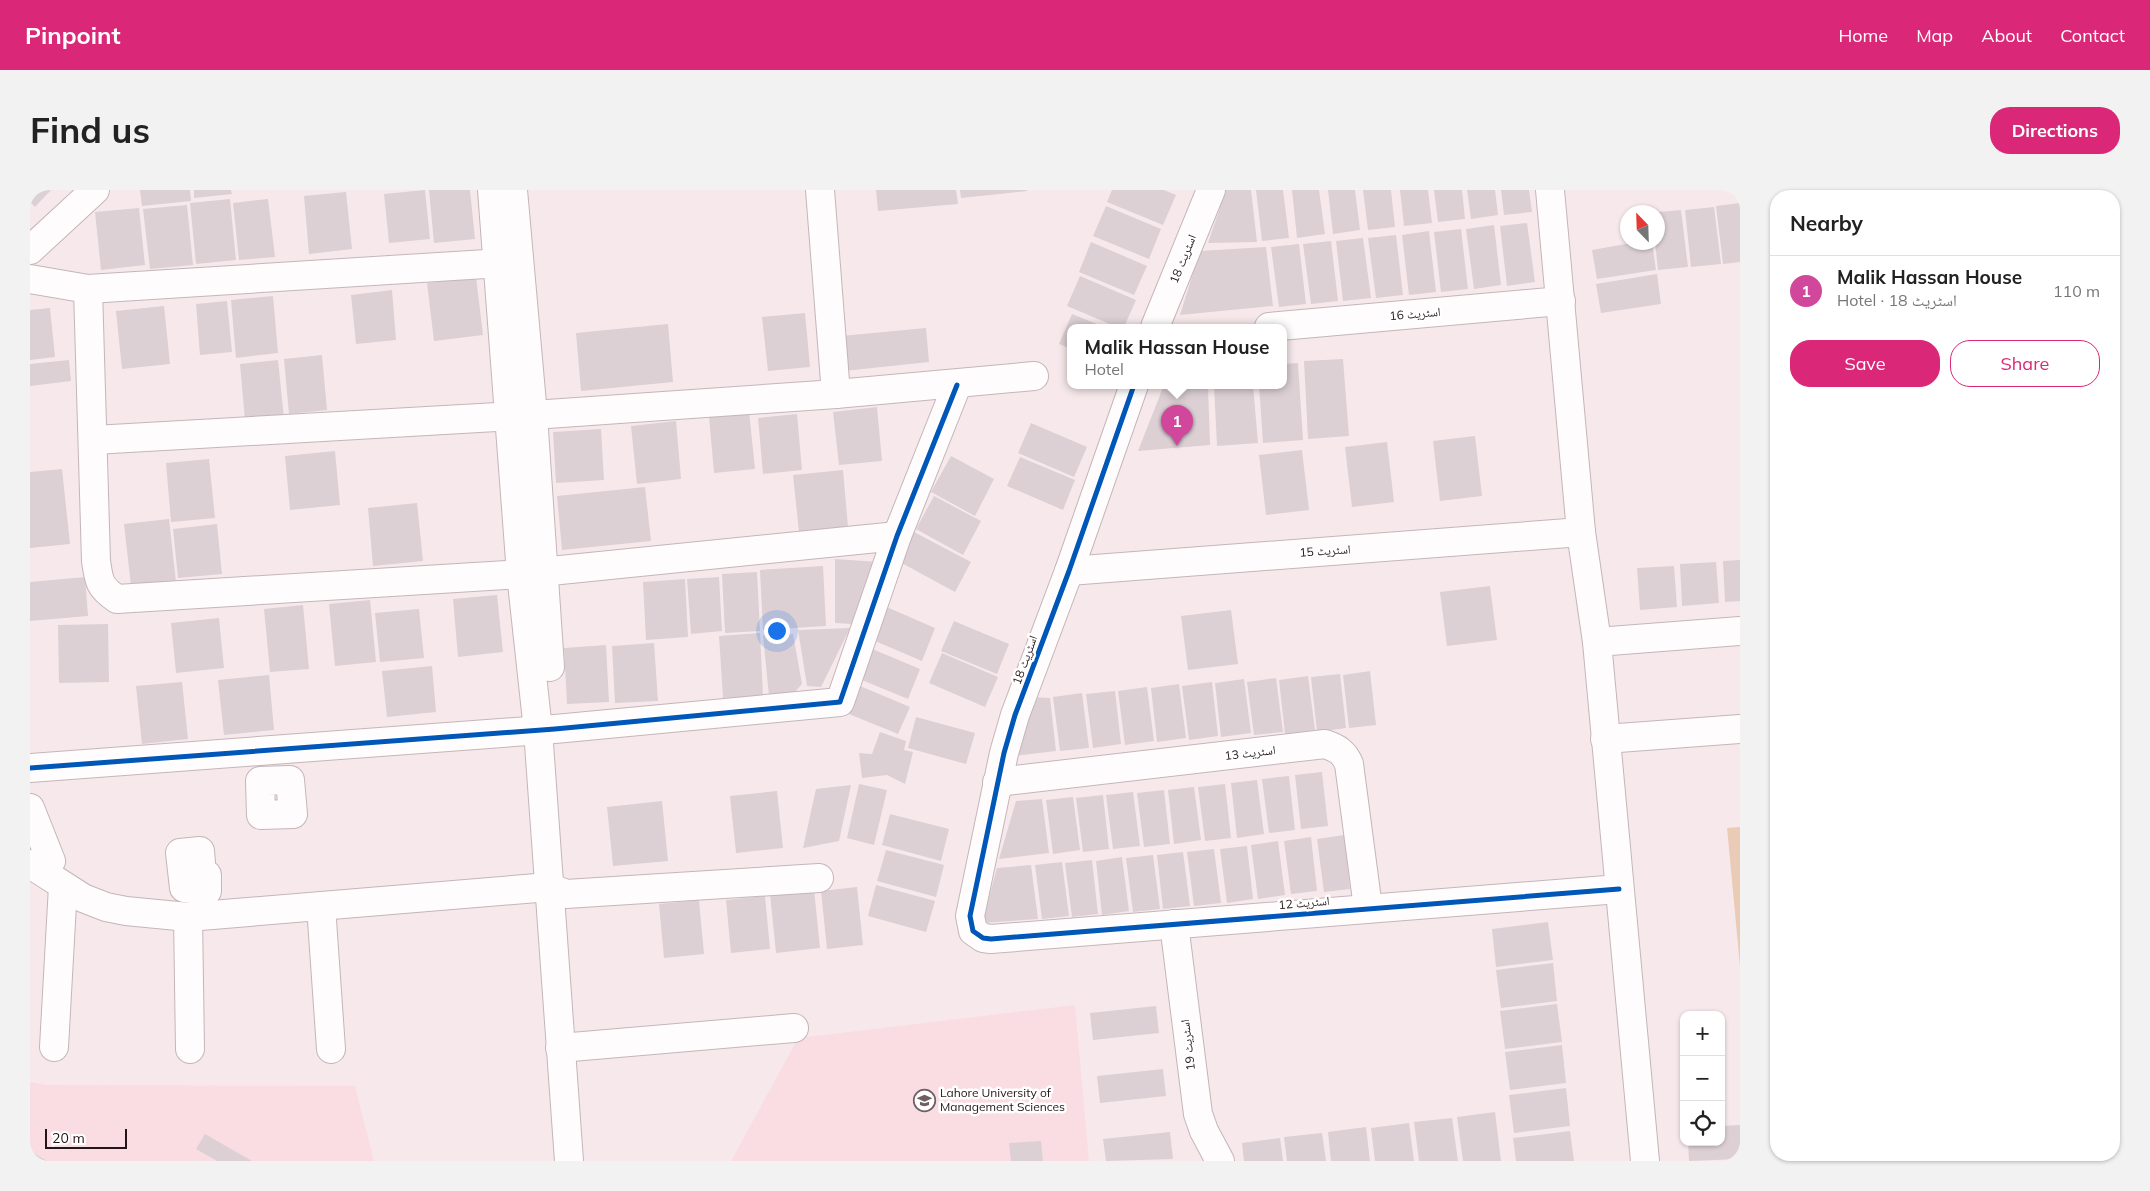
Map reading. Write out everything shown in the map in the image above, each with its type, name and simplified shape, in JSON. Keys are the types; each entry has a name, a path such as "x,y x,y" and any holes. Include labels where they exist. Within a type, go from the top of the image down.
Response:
{"street":[{"path":"30,250 95,190"},
{"path":"492,190 508,262 546,730 569,1048 569,1161"},
{"path":"508,262 513,190"},
{"path":"820,190 836,394"},
{"name":"اسٹریٹ 18","path":"1156,324 1211,190"},
{"path":"1550,190 1581,532 1597,642 1645,1161"},
{"path":"30,279 88,289 508,262"},
{"path":"88,289 94,440 96,561 99,582 107,592 117,599 532,573 897,536"},
{"name":"اسٹریٹ 16","path":"1287,325 1561,302"},
{"path":"94,440 521,416 957,385 1034,376"},
{"path":"30,768 546,730 840,702 897,536 957,385"},
{"name":"اسٹریٹ 18","path":"991,939 984,938 973,931 970,916 997,782 1015,715 1069,570 1133,389"},
{"name":"اسٹریٹ 15","path":"1069,570 1581,532"},
{"path":"1597,642 1740,631"},
{"path":"1605,738 1740,729"},
{"name":"اسٹریٹ 13","path":"997,782 1325,744 1333,746 1340,750 1349,764 1368,908"},
{"path":"30,808 51,861 45,874 54,1047"},
{"path":"45,874 84,898 106,906 126,911 188,917 321,906 558,891 819,878"},
{"name":"اسٹریٹ 12","path":"991,939 1619,889"},
{"path":"321,906 331,1049"},
{"path":"188,917 190,1049"},
{"name":"اسٹریٹ 19","path":"1174,924 1198,1114 1204,1131 1220,1161"},
{"path":"569,1048 794,1028"},
{"path":"569,1048 588,1161"}],"shaded area":[{"path":"1740,827 1740,966 1727,828"},
{"name":"Lahore University of Management Sciences","path":"1075,1005 1089,1161 731,1161 798,1038"},
{"path":"30,1082 47,1085 355,1086 374,1161 30,1161"}],"building":[{"path":"30,190 51,190 35,207 30,202"},
{"path":"140,190 190,190 191,201 142,206"},
{"path":"194,190 231,190 232,194 194,198"},
{"path":"425,190 430,239 389,243 384,194"},
{"path":"429,190 470,190 475,239 434,243"},
{"path":"876,190 956,190 958,204 878,211"},
{"path":"960,190 1027,190 1027,191 961,198"},
{"path":"1112,190 1164,190 1176,195 1163,225 1107,202"},
{"path":"1226,190 1251,190 1257,242 1208,243"},
{"path":"1256,190 1283,190 1289,238 1262,241"},
{"path":"1292,190 1319,190 1325,234 1297,238"},
{"path":"1328,190 1355,190 1360,230 1333,234"},
{"path":"1363,190 1391,190 1395,227 1368,230"},
{"path":"1400,190 1428,190 1432,223 1404,226"},
{"path":"1434,190 1462,190 1465,219 1438,222"},
{"path":"1467,190 1495,190 1498,215 1471,219"},
{"path":"1501,190 1529,190 1532,212 1504,215"},
{"path":"346,192 352,249 309,254 304,196"},
{"path":"230,199 236,260 196,264 190,203"},
{"path":"268,199 275,257 239,260 233,203"},
{"path":"1740,203 1740,262 1723,264 1716,206"},
{"path":"187,205 193,265 150,269 143,209"},
{"path":"1106,206 1161,229 1149,259 1093,236"},
{"path":"1714,207 1721,264 1691,267 1685,210"},
{"path":"139,208 145,265 101,270 95,212"},
{"path":"1681,210 1688,267 1658,270 1656,250 1665,250 1665,211"},
{"path":"1527,223 1535,282 1507,286 1500,226"},
{"path":"1494,225 1501,285 1474,289 1466,229"},
{"path":"1461,229 1468,289 1441,292 1434,232"},
{"path":"1429,231 1436,292 1409,295 1402,235"},
{"path":"1396,235 1403,295 1376,298 1368,238"},
{"path":"1363,238 1371,298 1343,301 1336,241"},
{"path":"1331,241 1338,301 1311,304 1303,244"},
{"path":"1091,242 1147,266 1134,295 1079,272"},
{"path":"1299,244 1306,304 1279,307 1271,247"},
{"path":"1620,245 1620,250 1653,250 1656,270 1597,279 1592,250"},
{"path":"1266,247 1273,306 1180,315 1200,251"},
{"path":"1657,274 1661,304 1601,313 1596,284"},
{"path":"1080,276 1136,300 1125,324 1110,324 1067,306"},
{"path":"476,277 483,335 434,341 427,283"},
{"path":"392,290 396,340 356,344 351,295"},
{"path":"273,296 278,353 236,358 231,300"},
{"path":"227,301 232,352 200,355 196,304"},
{"path":"164,306 170,364 122,369 116,311"},
{"path":"50,308 55,357 30,360 30,310"},
{"path":"805,313 810,367 768,371 762,317"},
{"path":"1072,314 1097,324 1068,324"},
{"path":"668,324 673,382 581,391 576,333"},
{"path":"1067,326 1067,347 1059,344"},
{"path":"926,328 929,362 844,371 841,336"},
{"path":"322,355 327,410 289,414 284,359"},
{"path":"1343,359 1349,436 1308,439 1304,361"},
{"path":"69,360 71,381 30,386 30,364"},
{"path":"278,360 284,418 245,421 240,364"},
{"path":"1298,363 1303,440 1263,443 1259,389 1287,389 1287,364"},
{"path":"1162,389 1208,389 1210,445 1138,451"},
{"path":"1214,389 1253,389 1258,443 1217,446"},
{"path":"877,407 882,461 839,465 833,412"},
{"path":"749,411 755,469 714,473 709,416"},
{"path":"797,414 802,470 763,474 758,418"},
{"path":"676,421 681,479 637,484 631,426"},
{"path":"1031,423 1087,447 1074,477 1018,453"},
{"path":"601,429 604,480 556,483 553,432"},
{"path":"1475,436 1482,496 1440,501 1433,441"},
{"path":"1387,442 1394,502 1352,507 1345,447"},
{"path":"1302,450 1309,510 1266,515 1259,455"},
{"path":"335,451 340,505 290,510 285,456"},
{"path":"951,456 994,479 975,516 931,492"},
{"path":"1020,457 1075,480 1063,510 1007,486"},
{"path":"209,459 215,518 171,522 166,463"},
{"path":"62,469 70,544 30,548 30,472"},
{"path":"843,470 848,527 799,532 793,475"},
{"path":"645,487 651,541 562,550 557,496"},
{"path":"934,496 981,521 963,555 916,529"},
{"path":"417,503 423,561 373,566 368,508"},
{"path":"169,519 176,582 131,586 124,524"},
{"path":"217,524 222,574 178,578 173,529"},
{"path":"914,532 971,562 955,592 898,561"},
{"path":"835,559 879,562 852,624 835,623"},
{"path":"1740,560 1740,601 1725,602 1723,561"},
{"path":"1716,562 1719,603 1682,606 1680,564"},
{"path":"823,566 826,626 763,630 760,570"},
{"path":"1674,566 1677,607 1640,610 1637,568"},
{"path":"757,572 760,631 725,633 722,574"},
{"path":"85,577 88,616 30,621 30,582"},
{"path":"719,577 722,631 691,634 687,579"},
{"path":"685,579 688,637 646,640 643,582"},
{"path":"1490,586 1497,640 1447,646 1440,592"},
{"path":"497,595 503,652 458,657 453,599"},
{"path":"370,600 376,662 335,666 329,604"},
{"path":"303,605 309,669 270,672 264,609"},
{"path":"882,605 935,628 922,661 868,638"},
{"path":"419,609 424,658 380,662 375,613"},
{"path":"1231,610 1238,664 1188,670 1181,616"},
{"path":"219,618 224,668 176,673 171,623"},
{"path":"954,621 1009,644 997,674 941,651"},
{"path":"108,624 109,682 59,683 58,625"},
{"path":"850,628 821,687 807,686 798,630"},
{"path":"760,633 763,696 723,698 719,636"},
{"path":"793,634 802,684 792,695 769,696 763,635"},
{"path":"654,643 658,701 615,703 612,646"},
{"path":"606,645 609,702 567,704 564,648"},
{"path":"870,648 920,669 908,699 857,678"},
{"path":"942,653 998,677 985,707 929,683"},
{"path":"432,666 436,712 387,717 382,671"},
{"path":"1370,671 1376,725 1349,728 1343,675"},
{"path":"1340,674 1346,728 1317,732 1311,677"},
{"path":"269,675 274,730 224,735 218,680"},
{"path":"1308,676 1315,730 1285,734 1279,680"},
{"path":"1276,678 1283,732 1254,735 1247,682"},
{"path":"1244,679 1251,733 1221,737 1215,683"},
{"path":"182,682 188,739 142,744 136,686"},
{"path":"1212,682 1218,736 1189,740 1182,686"},
{"path":"1179,684 1186,738 1157,742 1151,688"},
{"path":"860,686 910,707 898,734 849,714"},
{"path":"1147,687 1154,741 1125,745 1118,691"},
{"path":"1115,691 1121,744 1093,748 1086,694"},
{"path":"1082,693 1089,748 1060,751 1053,697"},
{"path":"1031,697 1050,698 1056,751 1013,756"},
{"path":"916,717 975,733 966,764 908,748"},
{"path":"880,732 906,741 904,750 913,752 905,784 887,775 862,778 859,753 872,754"},
{"path":"1322,772 1328,826 1301,829 1295,775"},
{"path":"1289,776 1295,830 1269,833 1262,779"},
{"path":"1257,780 1264,834 1237,838 1231,783"},
{"path":"859,784 887,790 874,845 847,838"},
{"path":"1225,784 1231,838 1205,841 1198,787"},
{"path":"851,785 839,841 803,848 816,789"},
{"path":"1194,787 1201,840 1174,844 1168,790"},
{"path":"1164,790 1170,844 1144,847 1137,793"},
{"path":"777,791 783,848 736,853 730,796"},
{"path":"1133,792 1140,846 1113,849 1106,795"},
{"path":"1103,795 1109,849 1083,852 1076,798"},
{"path":"1073,797 1080,850 1053,854 1046,800"},
{"path":"1042,799 1049,853 999,859 1016,801"},
{"path":"662,801 668,861 613,866 607,807"},
{"path":"890,814 949,829 941,861 882,845"},
{"path":"1344,835 1350,889 1324,892 1317,839"},
{"path":"1311,837 1317,891 1291,894 1284,841"},
{"path":"1278,841 1285,895 1258,899 1251,845"},
{"path":"1247,846 1253,899 1227,903 1220,849"},
{"path":"1214,849 1221,903 1194,906 1187,852"},
{"path":"886,850 944,865 936,897 877,881"},
{"path":"1183,852 1190,906 1163,909 1157,855"},
{"path":"1153,855 1160,909 1133,912 1126,858"},
{"path":"1122,857 1129,911 1102,915 1096,861"},
{"path":"1092,860 1098,914 1072,917 1065,863"},
{"path":"1062,862 1069,916 1042,919 1035,865"},
{"path":"1031,865 1038,919 982,923 997,868"},
{"path":"876,885 935,901 926,932 868,916"},
{"path":"857,887 863,945 827,949 821,891"},
{"path":"814,889 820,948 776,953 770,894"},
{"path":"765,896 770,949 731,953 726,900"},
{"path":"699,900 704,954 664,958 659,904"},
{"path":"1548,922 1553,960 1496,967 1492,929"},
{"path":"1553,963 1557,1001 1501,1008 1496,970"},
{"path":"1557,1004 1562,1042 1505,1049 1500,1011"},
{"path":"1156,1006 1159,1033 1093,1040 1090,1013"},
{"path":"1562,1045 1566,1083 1510,1090 1505,1052"},
{"path":"1163,1069 1166,1096 1100,1103 1097,1076"},
{"path":"1566,1088 1570,1126 1514,1133 1509,1095"},
{"path":"1495,1112 1501,1161 1463,1161 1457,1117"},
{"path":"1452,1118 1458,1161 1419,1161 1414,1122"},
{"path":"1409,1123 1414,1161 1375,1161 1371,1128"},
{"path":"1740,1125 1740,1159 1689,1161 1688,1146 1725,1146 1725,1126"},
{"path":"1366,1127 1370,1161 1331,1161 1328,1132"},
{"path":"1570,1131 1574,1161 1516,1161 1513,1138"},
{"path":"1170,1132 1173,1159 1106,1161 1103,1139"},
{"path":"1322,1133 1326,1161 1287,1161 1284,1137"},
{"path":"205,1134 252,1161 217,1161 196,1149"},
{"path":"1280,1138 1283,1161 1244,1161 1242,1143"},
{"path":"1041,1141 1043,1161 1011,1161 1009,1143"},
{"path":"30,1151 47,1161 30,1161"}],"cycle path":[{"path":"30,768 555,729 840,702 897,536 957,385"},
{"path":"1133,389 1069,571 1015,715 1004,753 970,916 973,931 983,938 991,939 1619,889"}],"place":[{"name":"Malik Hassan House","path":"1177,446"},
{"name":"Lahore University of Management Sciences","path":"924,1100"}]}
